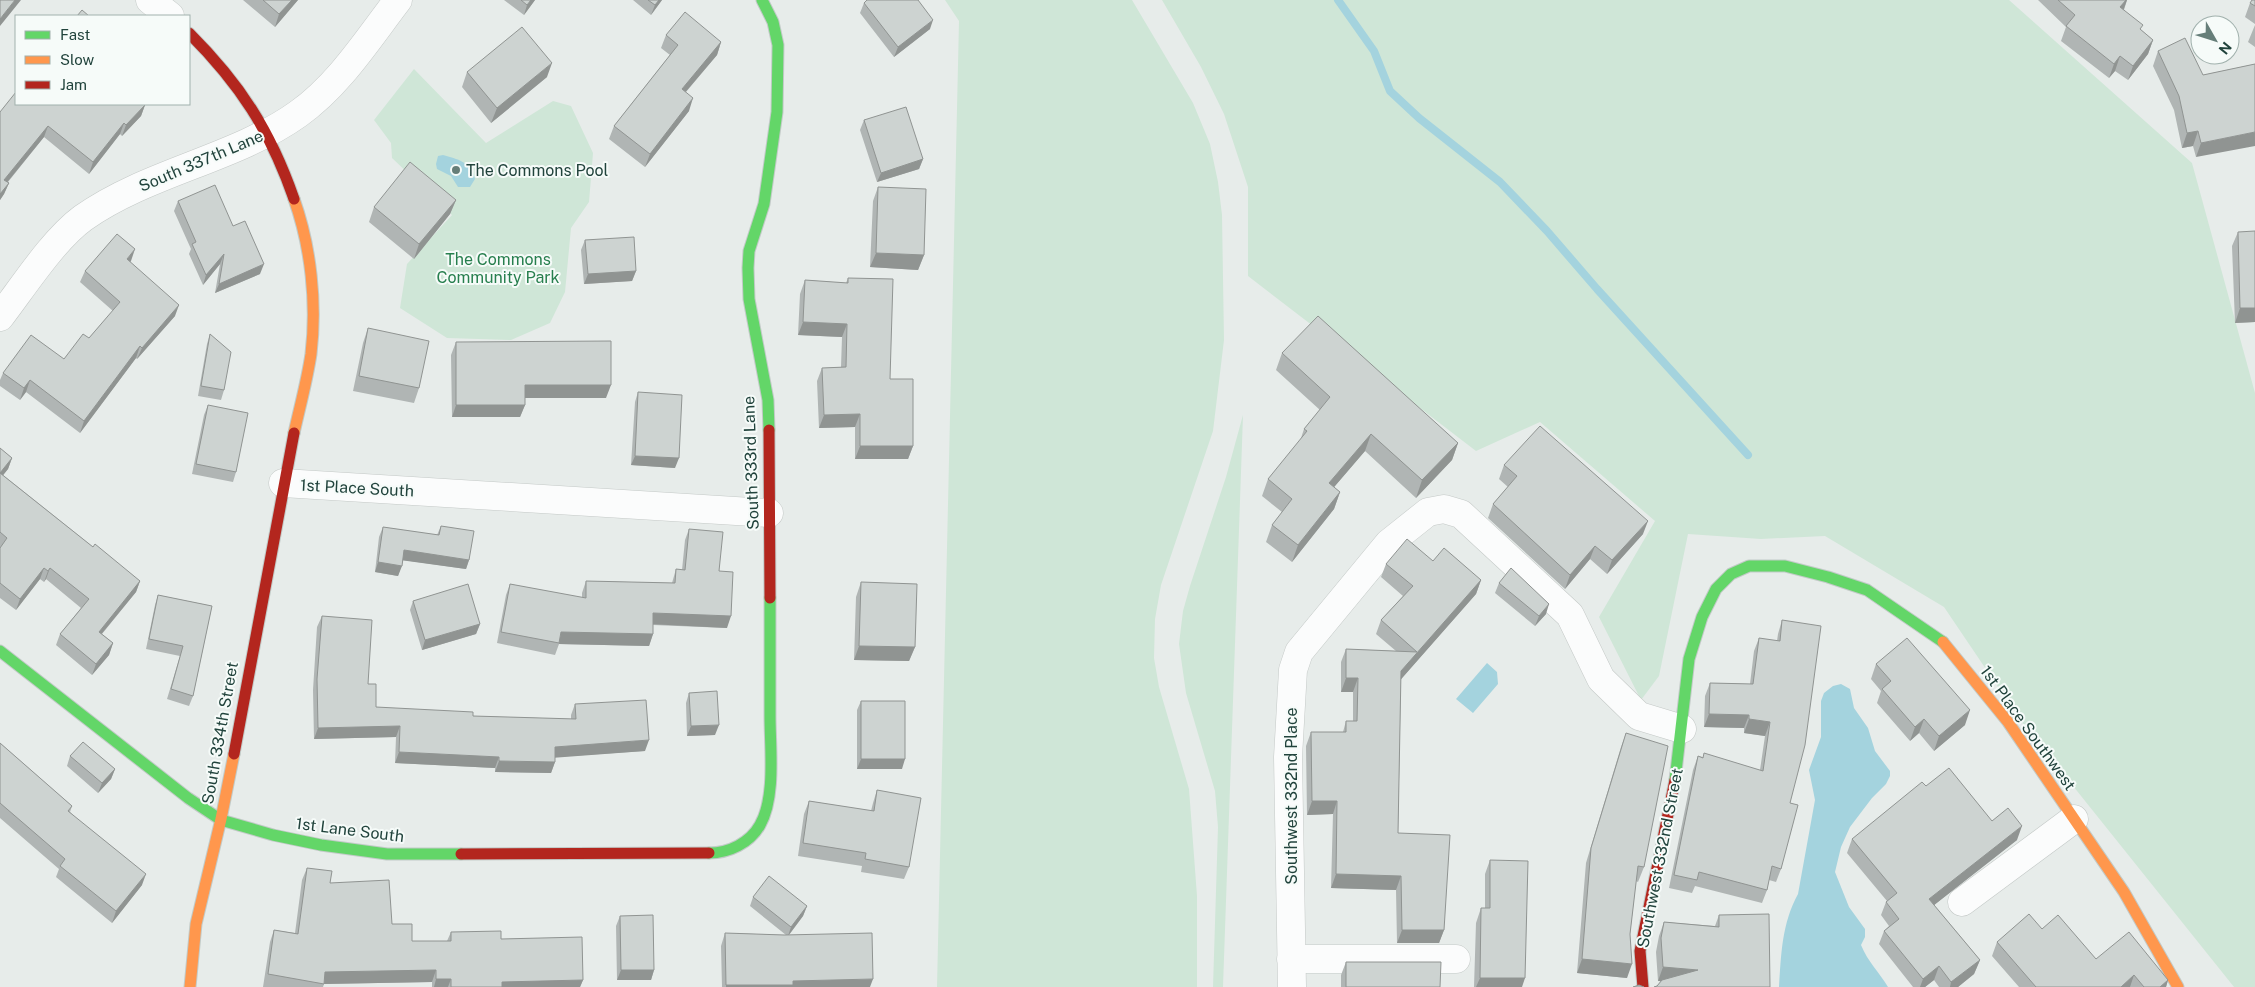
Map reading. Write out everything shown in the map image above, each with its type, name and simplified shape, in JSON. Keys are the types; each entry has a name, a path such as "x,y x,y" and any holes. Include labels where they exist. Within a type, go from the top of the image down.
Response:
{"street":[{"path":"150,0 169,15"},
{"name":"South 337th Lane","path":"0,317 52,250 86,216 135,189 266,134 299,114 320,96 344,69 398,0"},
{"name":"South 333rd Lane","path":"751,838 763,821 770,788 768,400 749,299 748,268 749,251 764,204 776,112 778,45 773,22 762,0"},
{"name":"1st Place South","path":"190,34 210,52 237,87 266,134 296,200 312,280 313,330 307,376 283,484 769,513"},
{"name":"South 334th Street","path":"190,987 193,937 221,820 283,484"},
{"name":"Southwest 332nd Place","path":"1292,987 1288,757 1293,670 1300,652 1389,543 1428,512 1444,510 1461,514 1570,615 1601,679 1626,704 1639,716 1682,729"},
{"name":"Southwest 332nd Street","path":"1643,987 1640,951 1678,766 1689,659 1702,617 1716,588 1731,574 1749,566 1785,566"},
{"name":"1st Place Southwest","path":"1785,566 1828,577 1867,590 1913,620 1946,645 2008,722 2124,892 2178,987"},
{"name":"1st Lane South","path":"0,651 165,782 221,820 273,835 387,854 714,853 730,851 751,838"},
{"path":"1962,902 2074,819"},
{"path":"1291,959 1456,958"}],"green space":[{"path":"945,0 1132,0 1193,103 1210,144 1218,182 1222,215 1224,340 1213,431 1161,585 1155,619 1154,658 1159,687 1189,789 1197,896 1197,987 937,987 959,21"},
{"path":"1162,0 2009,0 2192,163 2255,393 2255,987 2234,987 2021,721 1944,607 1825,536 1761,539 1688,534 1659,676 1641,700 1599,617 1655,521 1540,422 1476,451 1248,276 1248,187 1224,114 1201,67"},
{"name":"The Commons Community Park","path":"414,69 486,143 553,101 571,106 593,153 589,202 571,228 565,292 550,323 511,340 447,338 400,308 407,264 452,215 392,158 391,143 374,120"},
{"path":"1243,415 1223,987 1213,987 1218,827 1215,791 1186,693 1179,644 1183,611 1226,477"}],"water":[{"name":"The Commons Pool","path":"443,155 463,162 471,169 475,179 470,187 458,187 451,176 437,169 438,156"},
{"path":"1487,663 1497,672 1498,684 1473,713 1456,699"},
{"path":"1841,684 1850,689 1854,708 1868,728 1875,751 1890,771 1886,784 1872,798 1850,827 1841,847 1835,872 1849,907 1865,929 1865,937 1861,945 1888,987 1779,987 1785,927 1798,894 1815,800 1809,770 1821,737 1821,701 1824,693 1833,686"}],"building":[{"path":"0,0 15,0 0,19"},
{"path":"263,0 292,0 279,14"},
{"path":"521,0 531,0 527,5"},
{"path":"648,0 659,0 655,5"},
{"path":"867,0 918,0 933,20 898,47 864,3"},
{"path":"2058,0 2126,0 2120,7 2143,25 2140,29 2153,40 2133,66 2120,56 2114,64 2066,26 2075,15"},
{"path":"2252,0 2255,0 2255,6 2250,3"},
{"path":"82,10 88,15 78,15"},
{"path":"685,12 721,42 682,89 693,98 650,154 614,126 678,45 666,35"},
{"path":"522,27 552,63 497,108 467,72"},
{"path":"2185,38 2190,48 2190,65 2198,65 2203,75 2255,64 2255,132 2201,143 2198,131 2187,133 2179,96 2158,51"},
{"path":"15,93 15,105 145,105 126,125 124,123 93,162 48,126 4,180 9,183 0,194 0,112"},
{"path":"906,107 923,159 881,173 864,120"},
{"path":"410,162 456,200 419,244 374,207"},
{"path":"215,185 233,226 245,221 264,264 219,284 224,254 206,275 192,244 196,242 178,201"},
{"path":"878,187 926,189 924,255 876,253"},
{"path":"2255,231 2255,308 2240,308 2238,232"},
{"path":"117,234 135,249 127,259 179,305 142,348 140,346 84,421 30,380 24,388 3,373 31,335 64,359 83,334 89,338 120,302 85,271"},
{"path":"634,237 636,271 588,274 585,240"},
{"path":"848,278 893,279 890,379 913,379 913,446 860,446 860,414 824,415 822,368 846,367 847,324 803,322 805,280 848,283"},
{"path":"1318,316 1458,443 1422,480 1371,434 1329,483 1340,492 1298,545 1272,525 1292,499 1268,479 1307,431 1304,429 1330,397 1282,353"},
{"path":"368,328 429,341 419,388 359,376"},
{"path":"210,334 231,352 224,390 201,386"},
{"path":"611,341 611,385 525,385 525,405 456,405 456,342"},
{"path":"638,392 682,395 679,458 635,456"},
{"path":"208,405 248,413 236,472 196,464"},
{"path":"1540,426 1648,521 1612,560 1595,546 1570,575 1493,504 1517,476 1504,465"},
{"path":"0,448 12,458 0,473"},
{"path":"0,473 93,547 95,544 140,581 99,632 113,643 96,664 60,634 89,599 50,568 48,571 44,568 20,599 0,583 0,548 7,538 0,532"},
{"path":"441,526 474,531 469,560 404,550 402,566 378,562 383,527 439,535"},
{"path":"689,529 723,532 719,571 733,572 731,616 653,613 653,634 561,632 559,643 501,632 510,584 586,598 586,581 675,583 676,569 685,570"},
{"path":"1407,539 1433,561 1444,548 1481,580 1401,671 1398,833 1450,835 1444,930 1402,930 1401,876 1336,874 1337,801 1312,801 1311,732 1346,732 1346,721 1357,721 1358,678 1346,678 1346,649 1417,652 1381,620 1413,586 1386,564"},
{"path":"1511,568 1549,604 1539,616 1499,583"},
{"path":"861,582 917,584 915,647 859,646"},
{"path":"468,584 480,624 425,640 413,601"},
{"path":"158,595 212,606 193,696 171,689 183,646 149,639"},
{"path":"322,616 372,620 368,684 376,684 376,707 473,712 473,716 576,719 575,704 646,700 649,740 555,747 555,762 499,761 499,757 399,752 400,726 318,728 317,679"},
{"path":"1782,620 1821,626 1805,745 1790,803 1798,805 1781,869 1772,866 1767,890 1699,872 1697,880 1674,875 1698,756 1703,758 1704,753 1763,771 1770,722 1749,719 1749,715 1709,714 1710,683 1753,684 1759,638 1780,641"},
{"path":"1907,638 1970,710 1939,736 1924,719 1915,727 1882,689 1891,681 1876,664"},
{"path":"717,691 719,725 691,726 689,693"},
{"path":"861,701 905,701 905,759 861,759"},
{"path":"1626,733 1668,746 1644,867 1638,866 1630,934 1632,964 1582,959 1591,848"},
{"path":"83,742 115,769 102,783 70,756"},
{"path":"0,743 72,806 68,811 146,874 116,911 60,866 65,859 0,803"},
{"path":"1949,768 1992,821 2008,808 2022,826 1929,899 1980,960 1951,982 1939,966 1923,979 1884,931 1899,919 1886,902 1897,893 1852,839 1922,782 1926,786"},
{"path":"877,790 921,798 909,867 865,859 866,853 803,843 809,801 874,811"},
{"path":"1490,860 1528,861 1525,978 1480,978 1481,908 1490,908"},
{"path":"307,868 332,871 330,883 389,880 392,924 412,924 412,941 451,941 451,932 501,931 501,939 582,937 583,980 502,982 502,987 451,987 451,979 436,979 436,970 325,972 324,984 268,974 274,930 298,934"},
{"path":"769,876 807,906 791,927 753,897"},
{"path":"1769,914 1770,987 1654,987 1662,980 1698,970 1663,967 1661,938 1664,922 1719,927 1719,915"},
{"path":"2029,914 2042,929 2058,915 2096,959 2129,932 2168,980 2160,987 2144,987 2134,975 2121,987 2036,987 1997,942"},
{"path":"653,915 654,970 621,970 620,916"},
{"path":"725,933 784,935 872,933 873,979 793,981 793,985 726,985"},
{"path":"1346,962 1441,962 1440,987 1346,987"}],"waterway":[{"path":"1338,0 1374,51 1390,91 1419,118 1500,182 1547,231 1597,289 1748,455"}],"traffic: fast":[{"path":"762,0 773,22 778,45 777,112 764,204 749,251 748,268 749,299 768,400 769,430"},
{"path":"1675,780 1689,659 1702,617 1716,589 1731,574 1749,566 1785,566 1828,577 1867,590 1943,642"},
{"path":"709,853 731,849 745,842 756,831 765,814 771,772 770,598"},
{"path":"0,651 188,798 221,820 273,835 321,845 387,854 461,854"}],"traffic: slow":[{"path":"294,199 305,236 313,295 311,354 294,433"},
{"path":"1943,642 2008,722 2124,892 2178,987"},
{"path":"190,987 196,924 234,754"}],"traffic: jam":[{"path":"190,34 224,71 252,109 275,151 294,199"},
{"path":"769,430 770,598"},
{"path":"234,754 294,433"},
{"path":"1643,987 1640,951 1675,780"},
{"path":"461,854 709,853"}],"place":[{"name":"The Commons Pool","path":"456,170"}]}
